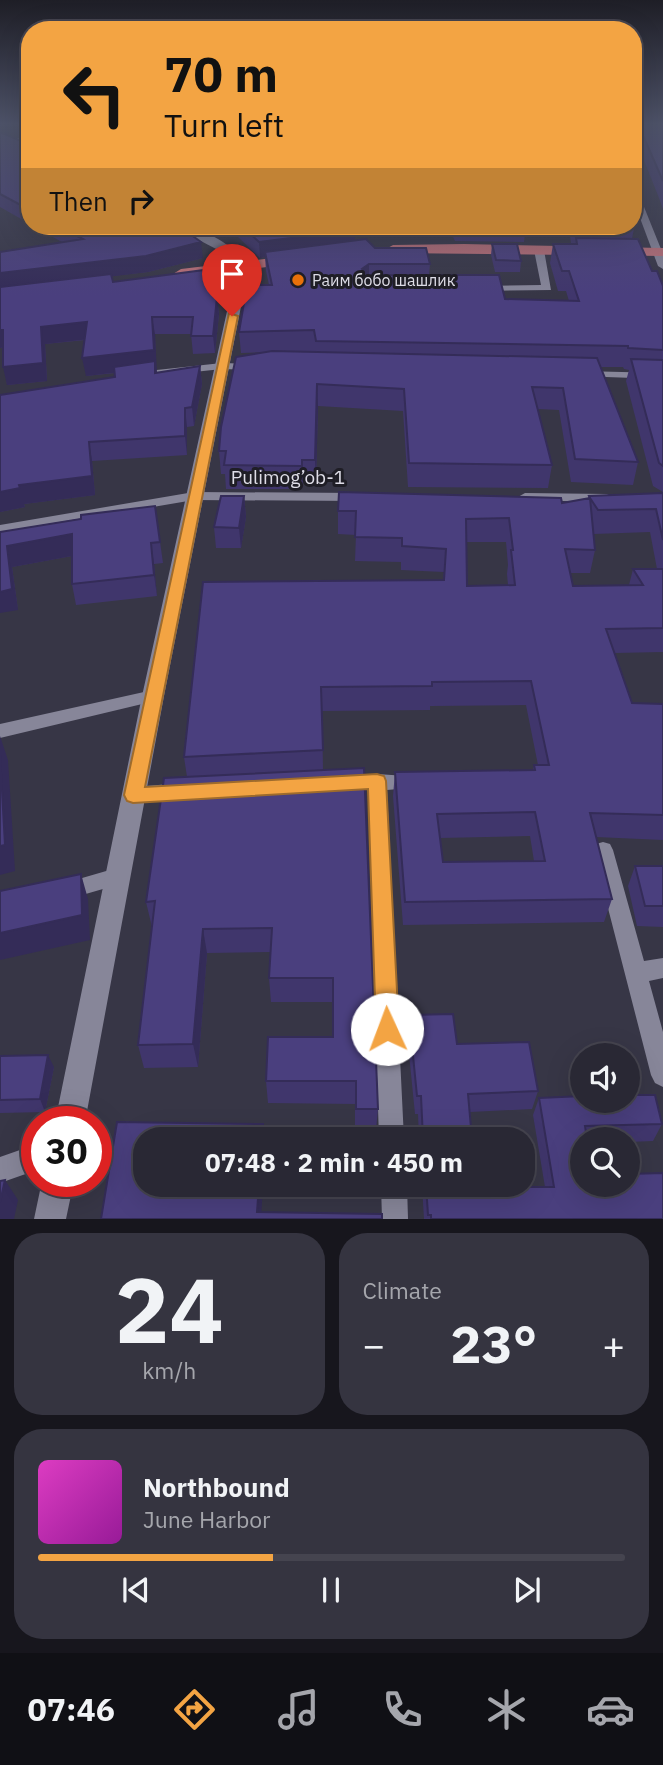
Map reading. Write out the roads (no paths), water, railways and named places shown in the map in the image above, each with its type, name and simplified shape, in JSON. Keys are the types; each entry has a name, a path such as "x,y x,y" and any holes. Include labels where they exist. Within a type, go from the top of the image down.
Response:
{"main road":[{"path":"198,235 225,248 243,265"},
{"path":"374,250 539,250 662,257"},
{"path":"162,276 308,258"}],"street":[{"path":"642,211 662,257"},
{"path":"478,289 547,288 539,250"},
{"path":"73,1106 120,876 133,795 243,265"},
{"path":"130,377 222,366 263,367"},
{"path":"566,374 663,376"},
{"name":"Pulimog’ob-1","path":"0,529 194,496 373,497"},
{"path":"511,497 622,498"},
{"path":"0,731 153,696"},
{"path":"377,781 391,1127"},
{"path":"324,784 428,782"},
{"path":"133,795 203,790"},
{"path":"603,850 663,1075"},
{"path":"40,897 120,876"},
{"path":"636,973 663,968"},
{"path":"0,1170 21,1163"},
{"path":"50,1219 55,1197"},
{"path":"395,1197 396,1219"}],"place":[{"name":"Раим бобо шашлик","path":"298,280"}]}
